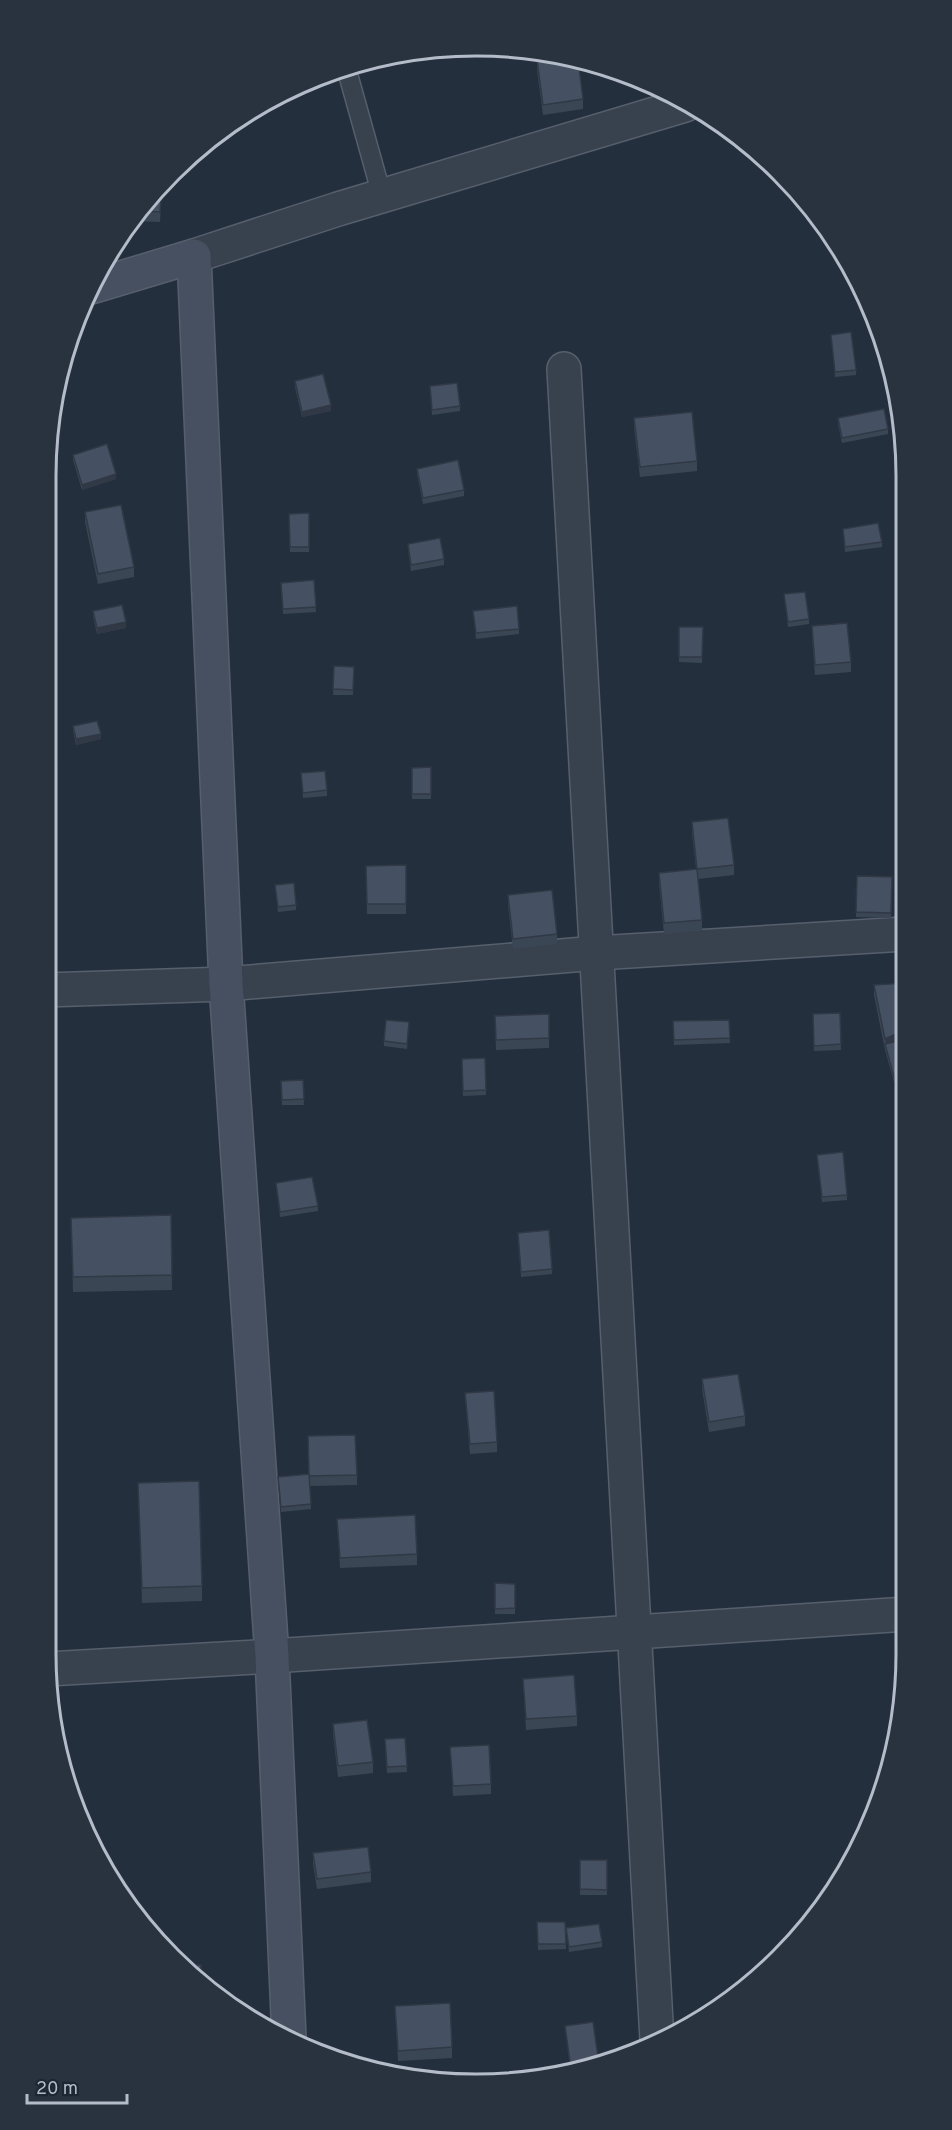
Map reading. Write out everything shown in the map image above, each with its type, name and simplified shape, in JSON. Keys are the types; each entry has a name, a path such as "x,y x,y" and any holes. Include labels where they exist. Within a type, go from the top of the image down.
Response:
{"street":[{"path":"102,284 677,107"},
{"path":"194,256 226,984 272,1656 289,2030"},
{"path":"564,369 657,2033"},
{"path":"56,990 226,984 597,953 896,935"},
{"path":"56,1669 896,1615"}],"lane":[{"path":"348,76 382,196"}],"building":[{"path":"537,60 579,69 583,99 543,105"},
{"path":"161,198 160,212 149,212"},
{"path":"851,332 856,370 835,372 831,335"},
{"path":"323,374 331,405 302,412 295,381"},
{"path":"457,383 460,406 432,410 430,386"},
{"path":"884,409 888,429 842,438 838,418"},
{"path":"692,412 697,461 640,467 634,418"},
{"path":"107,444 116,474 82,485 73,455"},
{"path":"458,460 464,490 423,498 417,469"},
{"path":"121,505 134,567 98,574 85,512"},
{"path":"309,513 309,547 290,547 289,514"},
{"path":"878,523 882,542 845,547 843,529"},
{"path":"440,538 444,559 411,565 408,544"},
{"path":"314,580 316,607 283,609 281,583"},
{"path":"805,592 809,619 788,622 784,594"},
{"path":"122,605 126,622 97,628 93,611"},
{"path":"517,606 519,629 476,633 473,611"},
{"path":"847,623 851,662 815,665 812,626"},
{"path":"679,627 703,627 702,657 679,657"},
{"path":"334,666 354,667 353,690 333,689"},
{"path":"97,721 101,734 76,739 73,726"},
{"path":"431,767 431,794 412,794 412,768"},
{"path":"325,771 327,790 303,793 301,773"},
{"path":"728,818 734,865 697,869 692,822"},
{"path":"406,865 406,904 367,904 366,866"},
{"path":"697,869 702,920 664,923 659,873"},
{"path":"857,876 892,877 891,913 856,912"},
{"path":"294,883 296,905 278,907 275,885"},
{"path":"552,890 557,934 513,939 508,895"},
{"path":"896,984 896,1034 885,1039 874,985"},
{"path":"840,1013 841,1044 814,1046 813,1014"},
{"path":"549,1014 549,1038 496,1040 495,1016"},
{"path":"386,1020 409,1022 407,1044 384,1041"},
{"path":"729,1020 730,1038 674,1040 673,1021"},
{"path":"896,1041 896,1076 894,1077 885,1044"},
{"path":"485,1058 486,1090 463,1091 462,1059"},
{"path":"303,1080 304,1099 282,1100 281,1081"},
{"path":"843,1152 847,1195 822,1197 817,1155"},
{"path":"312,1177 318,1206 280,1212 276,1183"},
{"path":"171,1215 172,1275 73,1277 71,1218"},
{"path":"549,1230 552,1269 521,1272 518,1233"},
{"path":"738,1374 745,1416 709,1422 702,1379"},
{"path":"494,1391 497,1442 470,1444 465,1393"},
{"path":"355,1435 357,1475 309,1476 308,1436"},
{"path":"309,1474 311,1504 281,1507 278,1477"},
{"path":"199,1481 202,1586 142,1588 138,1483"},
{"path":"415,1515 417,1554 340,1558 337,1519"},
{"path":"495,1583 515,1584 515,1608 495,1609"},
{"path":"574,1675 577,1716 526,1719 523,1679"},
{"path":"367,1720 373,1762 338,1766 333,1724"},
{"path":"405,1738 407,1766 387,1767 385,1739"},
{"path":"489,1745 491,1784 453,1786 450,1747"},
{"path":"368,1847 371,1872 317,1879 313,1853"},
{"path":"580,1860 607,1860 607,1890 580,1889"},
{"path":"537,1922 565,1922 566,1944 538,1944"},
{"path":"599,1924 602,1942 569,1947 566,1928"},
{"path":"194,1965 201,1965 201,1972"},
{"path":"450,2003 452,2047 398,2051 395,2006"},
{"path":"593,2022 598,2056 570,2062 565,2026"}]}
